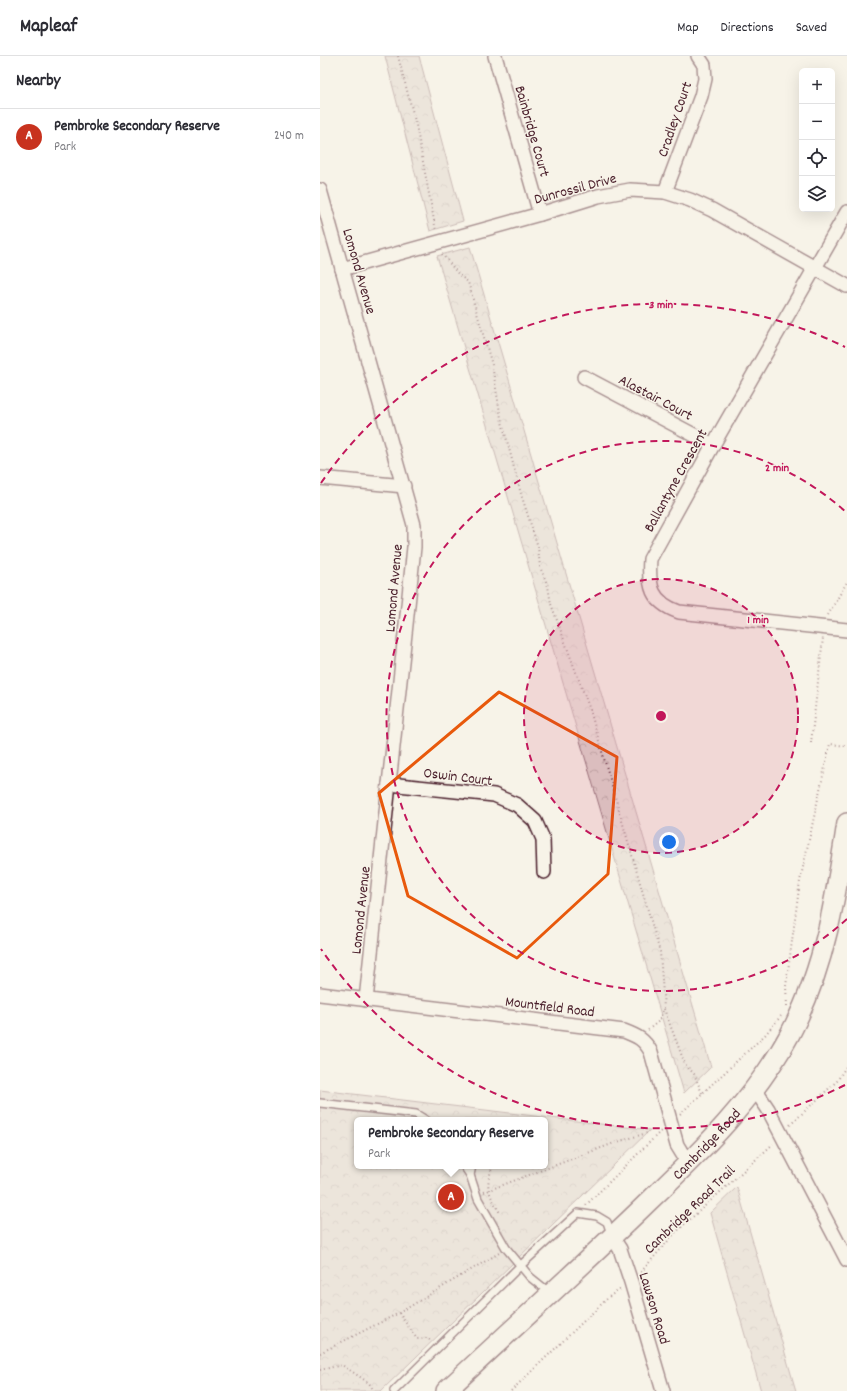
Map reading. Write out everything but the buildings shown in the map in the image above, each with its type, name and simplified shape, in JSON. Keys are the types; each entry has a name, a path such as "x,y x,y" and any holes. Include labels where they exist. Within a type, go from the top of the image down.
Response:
{"main road":[{"name":"Cambridge Road","path":"446,1391 688,1163 740,1108 781,1050 805,1001 827,936 835,900 847,823"}],"street":[{"name":"Bainbridge Court","path":"495,56 540,214"},
{"name":"Cradley Court","path":"665,192 701,96 705,79 704,64 698,56"},
{"name":"Lomond Avenue","path":"320,190 414,525 414,547 366,1000"},
{"name":"Dunrossil Drive","path":"342,269 540,214 606,194 630,190 665,192 690,200 712,210 847,286"},
{"name":"Ballantyne Crescent","path":"847,212 713,445 650,559 648,578 655,595 665,607 679,612 847,630"},
{"name":"Alastair Court","path":"584,377 713,445"},
{"path":"320,478 404,486"},
{"name":"Oswin Court","path":"389,784 494,795 517,805 535,821 543,838 544,872"},
{"name":"Mountfield Road","path":"320,994 624,1031 640,1037 646,1043 650,1052 665,1127 688,1163"},
{"path":"752,1091 760,1097 768,1109 847,1260"},
{"name":"Lawson Road","path":"612,1236 620,1249 631,1282 663,1391"}],"lane":[{"path":"320,1104 416,1114 421,1117"},
{"path":"466,1169 470,1175 477,1195 506,1248 530,1277 550,1293"},
{"path":"470,1175 471,1169"},
{"path":"394,1391 520,1266 578,1213 598,1216 607,1222 612,1236"}],"path":[{"path":"398,56 416,125 436,232"},
{"path":"442,253 459,275 468,282 492,364 501,418 521,494 538,547 540,567 548,586 551,604 590,710 660,952 664,1008 685,1064 694,1074 702,1093"},
{"path":"826,618 847,582"},
{"path":"811,743 824,637"},
{"path":"805,1001 787,1009 786,986 800,881 830,744 847,746"},
{"path":"648,1030 659,1021 664,1008"},
{"path":"578,1213 665,1127 765,1035 783,1014"},
{"path":"786,1129 837,1081 847,1065"},
{"path":"548,1168 647,1133"},
{"name":"Cambridge Road Trail","path":"511,1391 610,1296 631,1282 675,1233 777,1140"},
{"path":"491,1169 487,1185 500,1213"},
{"path":"477,1195 545,1169"},
{"path":"320,1352 399,1313 506,1248"},
{"path":"399,1313 417,1339 426,1338 432,1341"},
{"path":"320,1370 342,1365 369,1383 374,1391"}],"highlighted area":[{"path":"499,692 617,757 608,874 517,958 408,896 379,793"}],"green space":[{"path":"385,56 419,56 463,221 430,231"},
{"path":"470,247 711,1067 684,1093 437,256"},
{"path":"320,1090 543,1117 354,1117 354,1169 548,1169 548,1118 650,1130 381,1391 320,1391"},
{"path":"737,1187 796,1391 761,1391 710,1213"}],"place":[{"name":"Pembroke Secondary Reserve","path":"451,1197"}]}
